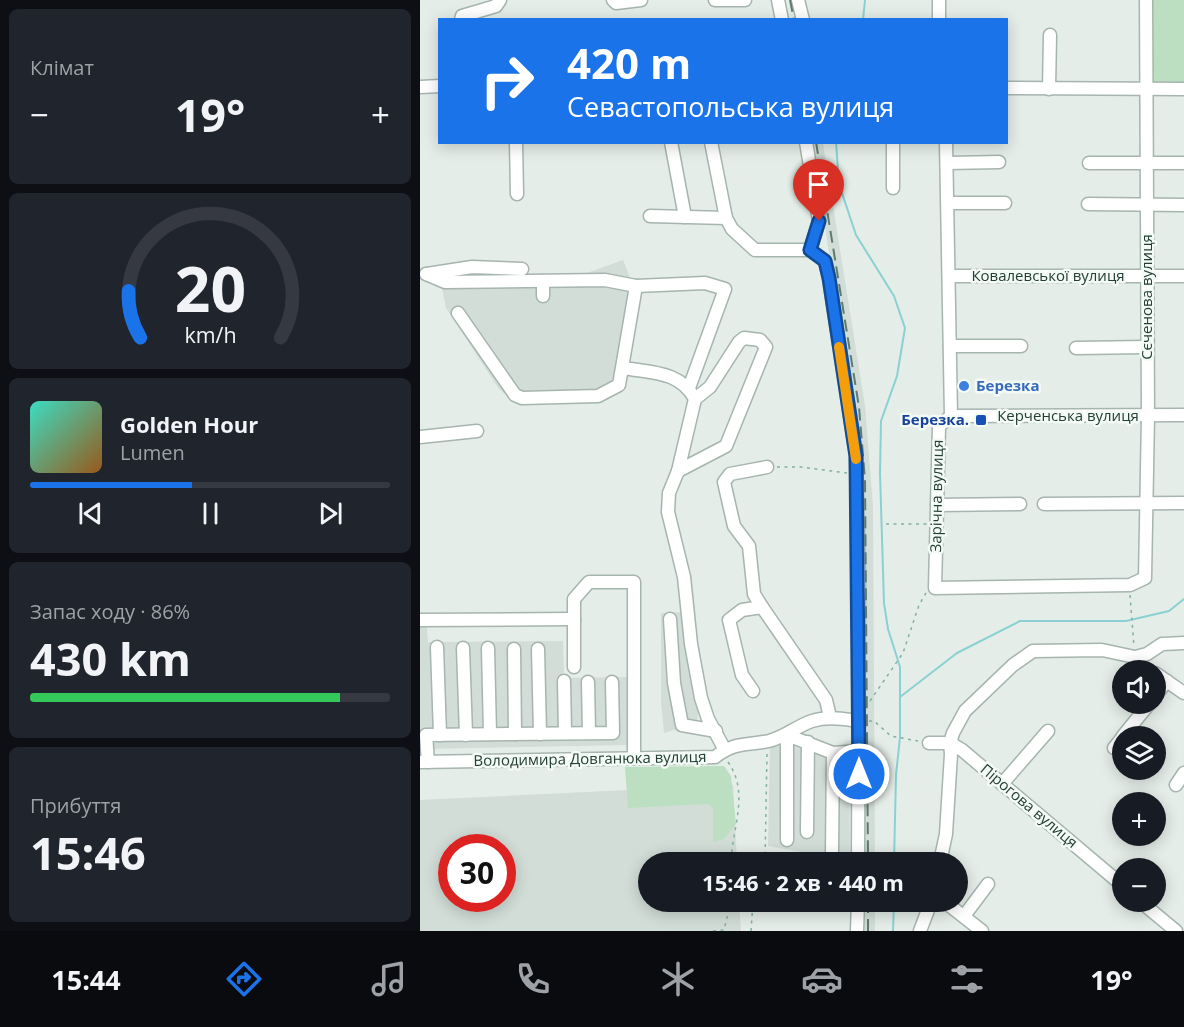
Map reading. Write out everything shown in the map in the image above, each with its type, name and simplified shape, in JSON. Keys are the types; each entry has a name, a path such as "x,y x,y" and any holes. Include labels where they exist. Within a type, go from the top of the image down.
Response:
{"street":[{"path":"461,18 496,6 500,0"},
{"path":"613,0 616,3 641,0"},
{"path":"715,0 745,0"},
{"path":"778,0 782,18"},
{"path":"798,0 802,18"},
{"path":"939,0 939,18"},
{"name":"Сєченова вулиця","path":"1130,585 1145,578 1148,503 1146,0"},
{"path":"1049,89 1050,35"},
{"path":"420,87 438,86"},
{"path":"1008,88 1184,89"},
{"path":"516,144 517,194"},
{"path":"671,144 685,217"},
{"path":"711,144 726,218 732,229 755,250 810,250 825,261 829,278 856,474 858,852"},
{"path":"806,144 819,221 810,250"},
{"path":"892,144 892,188"},
{"name":"Зарічна вулиця","path":"935,588 939,426 951,416 946,144"},
{"path":"947,163 999,162"},
{"path":"1089,163 1184,163"},
{"path":"948,203 1005,203"},
{"path":"1089,204 1184,205"},
{"path":"650,216 726,218"},
{"path":"423,274 472,267 522,269"},
{"path":"423,274 445,282 605,280 636,286 705,283 725,289 689,388"},
{"name":"Ковалевської вулиця","path":"949,276 1184,276"},
{"path":"543,281 543,296"},
{"path":"458,313 510,390 522,398 598,396 619,385 624,368 636,286"},
{"path":"678,471 726,446 766,347 760,340 744,338 739,342 710,387 695,399 678,471 669,493 668,512 684,577 691,644 701,698 708,719 725,750"},
{"path":"950,346 1021,346"},
{"path":"1076,348 1148,347"},
{"path":"624,368 674,376 689,388 695,399"},
{"name":"Керченська вулиця","path":"951,416 1184,415"},
{"path":"420,437 477,431"},
{"path":"767,467 729,474 724,482 734,526 748,546 754,594 826,700 830,717"},
{"path":"1044,504 1184,503"},
{"path":"937,505 1020,504"},
{"path":"574,667 574,599 589,582 634,582 634,758"},
{"path":"935,588 1130,585"},
{"path":"753,691 742,675 729,620 742,610 762,607"},
{"path":"420,620 574,619"},
{"path":"670,619 674,683 682,725 716,731"},
{"path":"942,852 946,834 950,743 965,711 1009,669 1033,651 1102,650 1135,657 1147,654 1162,644 1184,643"},
{"path":"437,647 440,735"},
{"path":"463,648 466,735"},
{"path":"488,648 490,734"},
{"path":"514,649 515,734"},
{"path":"538,649 540,734"},
{"path":"1135,657 1139,660"},
{"path":"564,681 565,734"},
{"path":"1167,681 1184,693"},
{"path":"588,682 589,733"},
{"path":"424,762 423,735 613,733 612,682"},
{"name":"Володимира Довганюка вулиця","path":"424,762 715,757 738,743 768,741 787,735 810,722 859,714"},
{"path":"1132,726 1141,714"},
{"path":"1002,784 1048,731"},
{"path":"787,840 787,735 833,753 859,751"},
{"path":"807,832 808,742"},
{"path":"929,742 950,743"},
{"name":"Пірогова вулиця","path":"950,743 962,750 1112,877"},
{"path":"832,850 833,753"},
{"path":"1176,784 1184,772"},
{"path":"964,916 988,884"},
{"path":"857,931 858,912"},
{"path":"920,931 927,912"},
{"path":"959,912 982,931"},
{"path":"1153,912 1176,931"}],"path":[{"path":"767,467 801,467 856,474"},
{"path":"886,524 937,524"},
{"path":"1130,585 1135,657"},
{"path":"929,742 891,736 874,721 859,714 881,687 903,652 923,595 935,588"},
{"path":"765,852 768,741"},
{"path":"725,750 739,794 732,852"},
{"path":"713,931 724,930 728,912"},
{"path":"751,931 752,912"}],"shaded area":[{"path":"812,144 823,144 865,406 873,507 875,852 860,852 853,407"},
{"path":"623,260 639,300 626,384 589,402 513,401 499,389 446,308 442,288 451,277 587,273"},
{"path":"684,612 699,702 697,723 664,733 661,701 661,613"},
{"path":"420,627 427,627 428,642 563,641 564,678 629,677 629,745 420,749"},
{"path":"770,743 849,757 850,852 801,852 768,846"},
{"path":"733,785 736,852 638,852 638,912 740,912 741,931 420,931 420,800"},
{"path":"860,912 875,912 875,931 861,931"}],"green space":[{"path":"1151,0 1184,0 1184,84 1152,83"},
{"path":"724,766 731,776 736,824 724,839 713,842 713,808 708,804 628,808 625,767"}],"waterway":[{"path":"863,18 865,0"},
{"path":"836,144 839,184 856,235 894,296 905,328 897,376 881,421 880,473 884,603 888,629 900,667 900,737 896,775 894,852"},
{"path":"900,697 957,653 1020,621 1126,621 1169,611 1184,599"},
{"path":"893,931 894,912"}],"railway":[{"path":"790,0 794,18"},
{"path":"816,144 859,407 865,480 868,852"},
{"path":"868,912 868,931"}],"slow traffic":[{"path":"839,347 856,459"}],"place":[{"name":"Березка","path":"964,386"},
{"name":"Березка.","path":"981,420"}],"route":[{"path":"819,221 810,250 825,261 829,278 856,456 859,578 859,774"}]}
